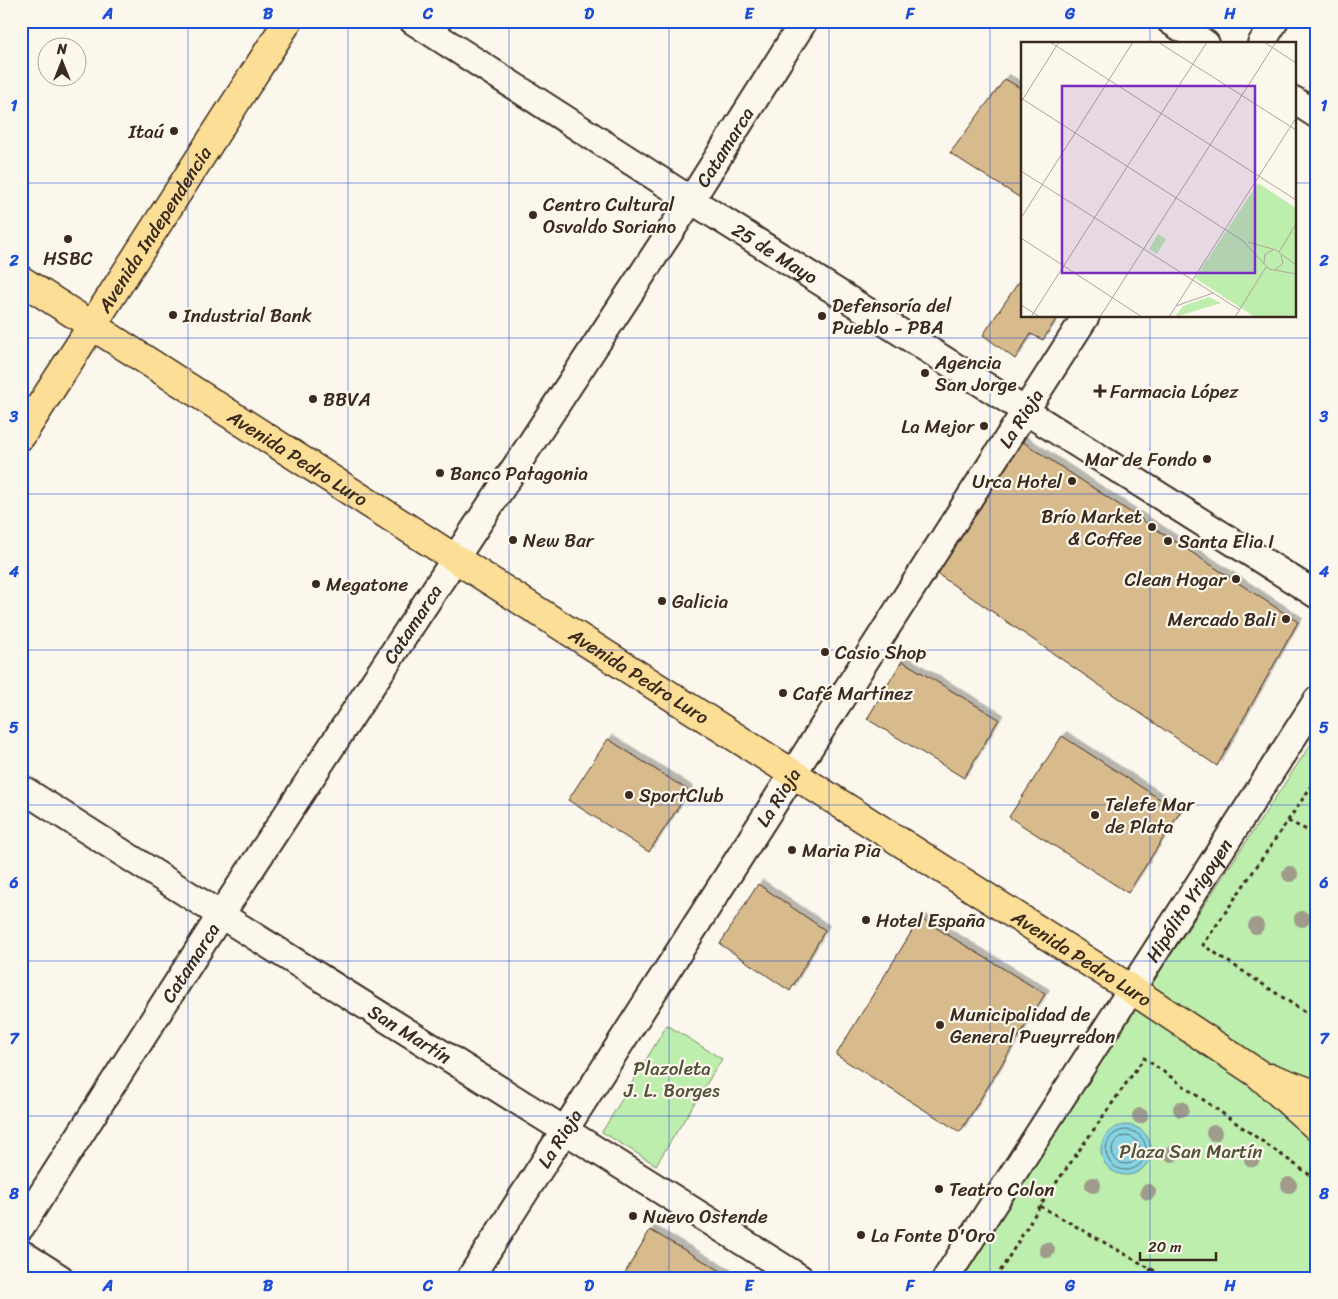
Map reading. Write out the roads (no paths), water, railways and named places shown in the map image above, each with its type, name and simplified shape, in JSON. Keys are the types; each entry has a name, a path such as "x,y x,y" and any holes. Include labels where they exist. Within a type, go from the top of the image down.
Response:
{"main road":[{"name":"Avenida Independencia","path":"21,436 288,21"},
{"name":"Avenida Pedro Luro","path":"21,280 1131,989 1257,1073 1317,1127"},
{"name":"Avenida Pedro Luro","path":"1257,1073 1317,1096"}],"street":[{"name":"25 de Mayo","path":"413,21 691,200 1317,595"},
{"name":"Catamarca","path":"21,1227 220,916 691,200 804,21"},
{"path":"1170,21 1203,42"},
{"path":"1262,42 1275,21"},
{"path":"1296,101 1317,115"},
{"name":"La Rioja","path":"470,1278 1085,318"},
{"name":"Hipólito Yrigoyen","path":"946,1278 1317,700"},
{"name":"San Martín","path":"21,788 220,916 565,1129 800,1278"},
{"path":"21,1253 60,1278"}],"water":[{"path":"1121,1125 1131,1125 1144,1132 1151,1145 1151,1155 1144,1168 1131,1175 1121,1175 1112,1171 1105,1164 1101,1155 1101,1145 1105,1136 1112,1129"}],"place":[{"name":"Itaú","path":"174,131"},
{"name":"Centro Cultural Osvaldo Soriano","path":"533,215"},
{"name":"HSBC","path":"68,239"},
{"name":"Industrial Bank","path":"173,315"},
{"name":"Defensoría del Pueblo - PBA","path":"822,316"},
{"name":"Agencia San Jorge","path":"925,373"},
{"name":"Farmacia López","path":"1100,391"},
{"name":"BBVA","path":"313,399"},
{"name":"La Mejor","path":"984,426"},
{"name":"Mar de Fondo","path":"1207,459"},
{"name":"Banco Patagonia","path":"440,473"},
{"name":"Urca Hotel","path":"1072,481"},
{"name":"Brío Market & Coffee","path":"1152,527"},
{"name":"New Bar","path":"513,540"},
{"name":"Santa Elia I","path":"1168,541"},
{"name":"Clean Hogar","path":"1236,579"},
{"name":"Megatone","path":"316,584"},
{"name":"Galicia","path":"662,601"},
{"name":"Mercado Bali","path":"1286,619"},
{"name":"Casio Shop","path":"825,652"},
{"name":"Café Martínez","path":"783,693"},
{"name":"SportClub","path":"629,795"},
{"name":"Telefe Mar de Plata","path":"1095,815"},
{"name":"Maria Pia","path":"792,850"},
{"name":"Hotel España","path":"866,920"},
{"name":"Municipalidad de General Pueyrredon","path":"940,1025"},
{"name":"Teatro Colon","path":"939,1189"},
{"name":"Nuevo Ostende","path":"633,1216"},
{"name":"La Fonte D'Oro","path":"861,1235"}],"park label":[{"name":"Plazoleta J. L. Borges","path":"672,1079"},
{"name":"Plaza San Martín","path":"1191,1151"}]}
